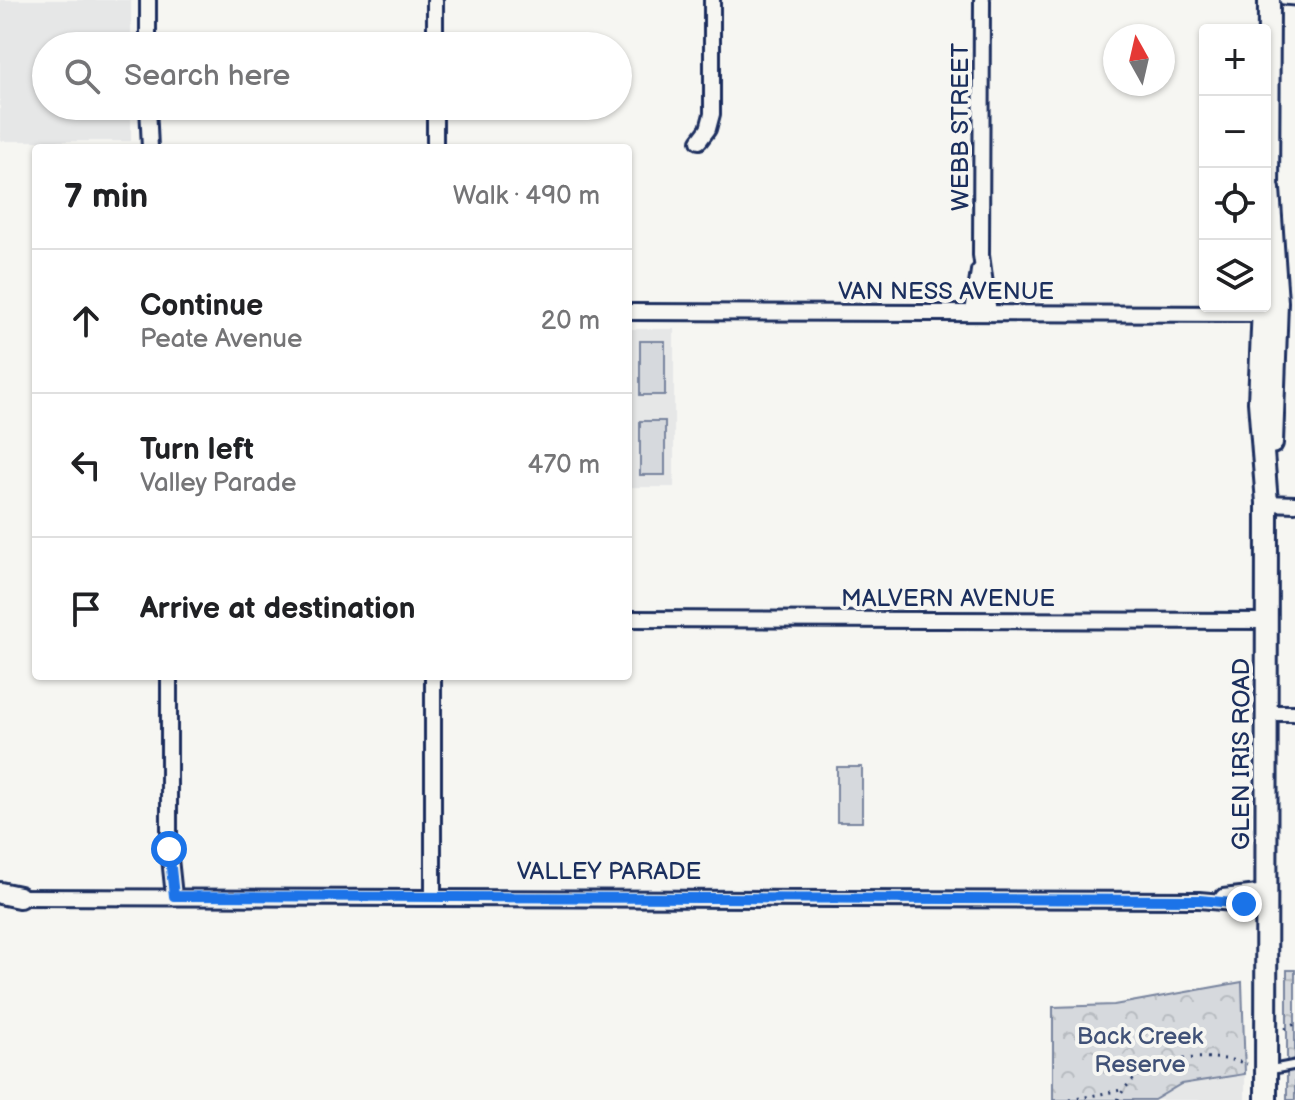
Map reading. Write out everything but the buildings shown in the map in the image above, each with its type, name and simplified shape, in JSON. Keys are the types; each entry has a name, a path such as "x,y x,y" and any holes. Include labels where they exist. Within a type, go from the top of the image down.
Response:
{"main road":[{"name":"GLEN IRIS ROAD","path":"1269,0 1269,168"},
{"name":"GLEN IRIS ROAD","path":"1267,503 1276,393 1271,236"},
{"name":"GLEN IRIS ROAD","path":"1266,1100 1257,1067 1267,899 1267,503 1259,402 1267,313 1274,306"}],"street":[{"path":"148,0 148,32"},
{"path":"435,0 435,32"},
{"path":"699,141 711,121 712,0"},
{"name":"WEBB STREET","path":"973,313 981,255 982,0"},
{"path":"149,120 150,144"},
{"path":"435,120 435,144"},
{"name":"WEBB STREET","path":"981,255 989,313"},
{"name":"VAN NESS AVENUE","path":"632,312 989,313 1274,306"},
{"path":"1267,503 1295,504"},
{"name":"MALVERN AVENUE","path":"632,619 1267,621"},
{"path":"168,896 169,680"},
{"path":"433,680 433,897"},
{"path":"1267,713 1295,713"},
{"name":"VALLEY PARADE","path":"6,896 1267,899"}],"lane":[{"path":"1284,0 1295,1"},
{"path":"1257,1067 1295,1065"}],"path":[{"path":"1285,1026 1295,1024"},
{"path":"1118,1100 1123,1089 1143,1073 1179,1060 1257,1067"},
{"path":"1070,1100 1123,1089"}],"shaded area":[{"path":"0,0 131,0 131,32 32,32 32,120 131,120 131,141 0,141"},
{"path":"632,329 674,329 674,487 632,487"},
{"path":"1245,1074 1245,1100 1154,1100 1181,1084"}],"green space":[{"path":"640,341 665,341 665,395 640,395"},
{"path":"640,421 665,421 665,475 640,475"},
{"path":"837,767 862,767 862,822 837,822"},
{"path":"1287,970 1295,970 1295,1100 1287,1100"},
{"name":"Back Creek Reserve","path":"1242,982 1245,1074 1181,1084 1154,1100 1053,1100 1053,1007 1114,1005"}],"route":[{"path":"169,849 174,896 1199,900 1244,904"}]}
